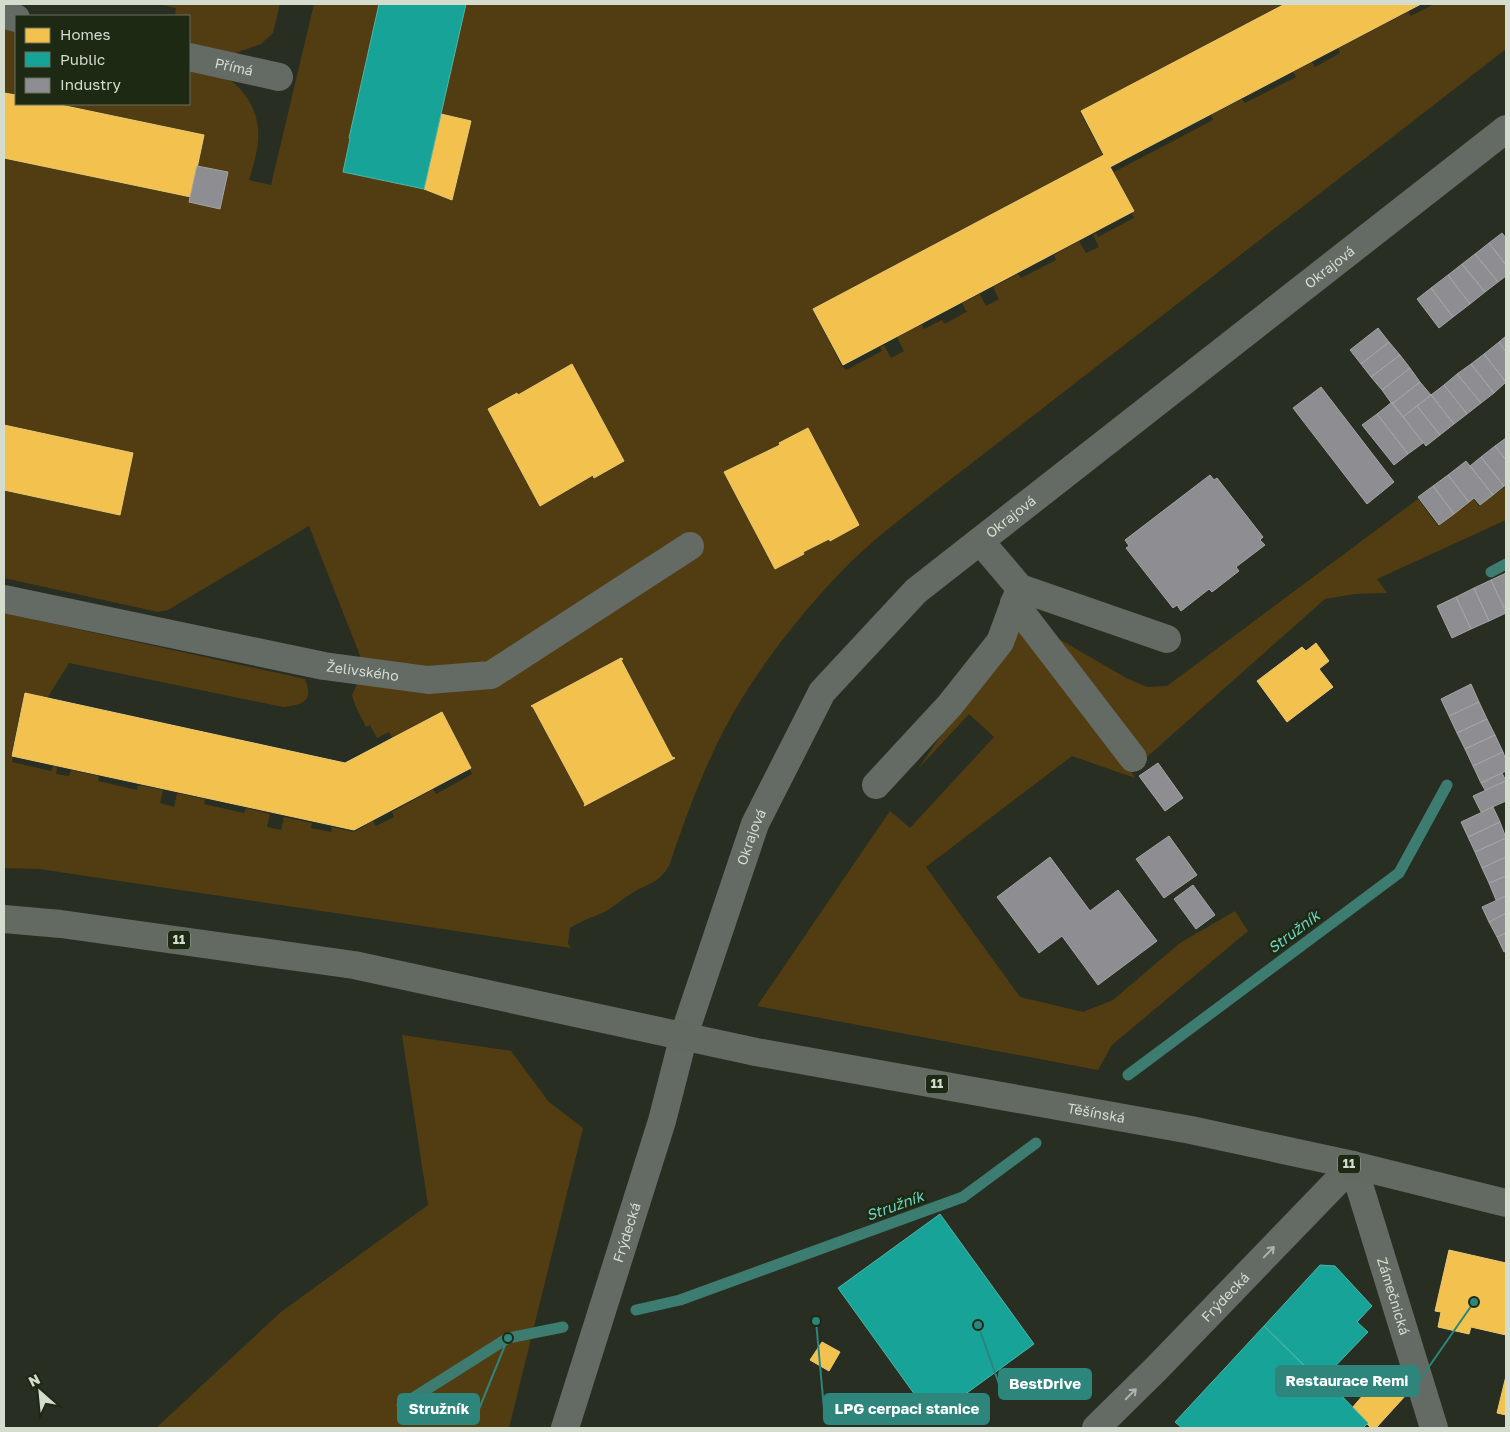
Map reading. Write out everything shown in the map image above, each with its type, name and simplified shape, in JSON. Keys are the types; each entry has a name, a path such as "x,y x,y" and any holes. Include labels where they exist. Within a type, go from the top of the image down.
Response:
{"main road":[{"name":"11","path":"4,919 61,924 354,965 567,1012 684,1035"},
{"name":"Těšínská","path":"684,1035 756,1052 1191,1130 1353,1165 1506,1203"}],"street":[{"name":"Přímá","path":"190,57 279,77"},
{"name":"Okrajová","path":"684,1035 755,824 822,692 916,591 1506,129"},
{"path":"980,541 1133,758"},
{"name":"Želivského","path":"4,599 324,666 428,680 491,675 690,546"},
{"path":"1017,596 1167,639"},
{"path":"876,785 950,704 1000,642 1017,596"},
{"name":"Frýdecká","path":"566,1428 662,1121 684,1035"},
{"name":"Frýdecká","path":"1096,1428 1163,1362 1353,1165"},
{"name":"Zámečnická","path":"1353,1165 1434,1428"}],"shaded area":[{"path":"158,4 280,4 273,33 261,44 235,53 214,54 190,45 190,15 175,15 176,8"},
{"path":"314,4 1287,4 1080,112 1104,157 813,310 842,366 846,370 882,351 880,347 884,345 891,358 904,351 897,337 922,324 924,329 942,320 945,324 968,311 966,311 962,303 980,294 986,306 999,299 993,287 1018,274 1021,278 1056,260 1054,255 1079,241 1086,253 1099,247 1093,235 1096,233 1098,237 1134,218 1111,168 1114,172 1213,120 1211,115 1242,99 1245,103 1296,77 1293,72 1312,62 1315,67 1340,53 1338,48 1408,12 1411,16 1434,4 1506,4 1506,49 932,494 850,562 792,627 737,707 701,779 669,866 665,872 657,880 632,893 606,911 570,928 568,944 571,948 39,869 4,868 4,613 305,679 308,692 307,697 301,703 283,707 69,663 46,700 24,695 11,756 13,757 12,762 51,771 53,766 57,767 56,774 69,776 71,770 99,776 98,781 137,790 138,785 163,790 160,803 174,807 177,793 205,799 204,804 244,813 246,808 270,814 267,827 281,830 284,817 312,823 311,828 331,832 332,827 354,832 373,821 376,826 394,817 392,812 433,789 436,794 472,774 443,717 393,739 389,732 377,738 370,725 366,727 352,695 357,684 361,658 309,526 168,610 158,612 4,578 4,25 15,28 15,105 190,105 190,67 232,82 240,88 248,99 257,120 257,149 249,180 271,185"},
{"path":"1506,486 1506,520 1377,579 1387,593 1355,594 1325,599 1131,771 1135,778 1072,756 926,867 1020,997 1083,1012 1113,1000 1180,943 1235,911 1248,931 1112,1045 1098,1070 757,1006 890,811 910,828 994,737 969,714 918,769 1032,603 1059,639 1126,678 1147,687 1167,686 1418,499 1438,526 1473,499 1479,506"},
{"path":"402,1035 511,1051 549,1102 583,1128 509,1428 156,1428 281,1312 428,1205"}],"building: Homes":[{"path":"1285,4 1421,4 1110,167 1134,211 843,365 813,309 1104,155 1081,111"},
{"path":"4,93 15,95 15,105 61,105 204,135 191,197 4,158"},
{"path":"441,114 471,121 452,200 424,189"},
{"path":"572,364 624,461 594,478 593,475 540,506 488,409 517,393 518,395"},
{"path":"4,425 133,453 120,515 4,490"},
{"path":"808,428 859,525 830,541 829,539 803,552 804,554 775,569 724,472 780,445 779,443"},
{"path":"1316,643 1329,661 1319,669 1333,687 1287,722 1257,681 1302,647 1306,651"},
{"path":"621,658 672,757 675,758 584,806 585,804 531,706"},
{"path":"25,693 345,763 442,712 471,768 354,830 12,756"},
{"path":"1449,1250 1506,1263 1506,1335 1471,1327 1469,1334 1438,1327 1441,1312 1435,1311"},
{"path":"822,1342 840,1352 829,1371 810,1360"},
{"path":"1382,1373 1406,1395 1376,1428 1371,1428 1352,1408"},
{"path":"1506,1376 1506,1415 1497,1413"}],"building: Public":[{"path":"379,4 466,4 424,189 343,172"},
{"path":"940,1214 1034,1344 934,1417 935,1419 933,1420 838,1288"},
{"path":"1320,1265 1335,1266 1372,1306 1357,1322 1368,1332 1322,1380 1319,1380 1264,1326"},
{"path":"1264,1326 1319,1380 1337,1391 1368,1423 1363,1428 1182,1428 1175,1422"}],"building: Industry":[{"path":"197,166 228,172 220,209 189,202"},
{"path":"1502,233 1506,238 1506,265 1489,243"},
{"path":"1489,243 1506,265 1506,276 1498,282 1475,254"},
{"path":"1475,254 1498,282 1485,292 1462,264"},
{"path":"1462,264 1485,292 1470,304 1448,275"},
{"path":"1448,275 1470,304 1453,317 1431,288"},
{"path":"1431,288 1453,317 1439,328 1417,299"},
{"path":"1378,328 1389,342 1361,364 1350,350"},
{"path":"1506,336 1506,352 1499,342"},
{"path":"1389,342 1400,355 1371,377 1361,364"},
{"path":"1499,342 1506,352 1506,382 1484,354"},
{"path":"1484,354 1506,382 1494,393 1471,364"},
{"path":"1400,355 1410,368 1382,390 1371,377"},
{"path":"1471,364 1494,393 1481,403 1457,374"},
{"path":"1410,368 1420,382 1392,404 1382,390"},
{"path":"1457,374 1481,403 1467,414 1444,385"},
{"path":"1420,382 1431,395 1403,417 1392,404"},
{"path":"1444,385 1467,414 1454,424 1431,395"},
{"path":"1321,387 1394,482 1367,504 1293,408"},
{"path":"1431,395 1454,424 1440,435 1417,406"},
{"path":"1392,402 1423,443 1408,454 1377,414"},
{"path":"1417,406 1440,435 1426,446 1403,417"},
{"path":"1377,414 1408,454 1394,465 1362,425"},
{"path":"1506,438 1506,460 1495,446"},
{"path":"1495,446 1506,460 1506,485 1504,486 1481,457"},
{"path":"1481,457 1504,486 1493,495 1470,466"},
{"path":"1466,461 1493,495 1480,505 1474,498 1469,502 1448,475"},
{"path":"1210,475 1214,480 1217,478 1263,537 1260,540 1265,545 1236,567 1239,571 1212,592 1209,589 1181,611 1177,605 1173,608 1126,548 1129,546 1125,540"},
{"path":"1448,475 1469,502 1454,514 1433,486"},
{"path":"1433,486 1454,514 1439,525 1418,497"},
{"path":"1506,573 1506,611 1491,580"},
{"path":"1491,580 1506,613 1489,621 1474,588"},
{"path":"1474,588 1489,621 1471,629 1456,597"},
{"path":"1456,597 1471,629 1452,638 1437,606"},
{"path":"1471,684 1479,702 1449,716 1441,699"},
{"path":"1479,702 1487,719 1457,733 1449,716"},
{"path":"1487,719 1495,735 1465,749 1457,733"},
{"path":"1495,735 1503,752 1473,766 1465,749"},
{"path":"1503,752 1506,760 1506,771 1481,783 1473,766"},
{"path":"1158,763 1183,798 1165,811 1139,776"},
{"path":"1502,773 1506,781 1485,790 1481,783"},
{"path":"1506,781 1506,801 1481,812 1473,796"},
{"path":"1493,807 1500,822 1468,837 1461,822"},
{"path":"1500,822 1506,838 1475,852 1468,837"},
{"path":"1169,836 1197,875 1164,898 1136,859"},
{"path":"1506,838 1506,857 1482,868 1475,852"},
{"path":"1050,857 1090,911 1118,890 1157,941 1098,985 1062,936 1039,953 997,897"},
{"path":"1506,857 1506,876 1489,883 1482,868"},
{"path":"1506,876 1506,896 1496,900 1489,883"},
{"path":"1193,885 1215,915 1196,929 1174,899"},
{"path":"1506,896 1506,913 1489,922 1482,907"},
{"path":"1506,913 1506,933 1497,937 1489,922"},
{"path":"1506,933 1506,951 1504,952 1497,937"}],"waterway":[{"name":"Stružník","path":"1491,572 1506,564"},
{"name":"Stružník","path":"1128,1075 1399,873 1447,785"},
{"name":"Stružník","path":"636,1310 680,1300 963,1197 1036,1143"},
{"name":"Stružník","path":"402,1405 508,1338 563,1327"}],"place":[{"name":"Restaurace Remi","path":"1474,1302"},
{"name":"LPG cerpaci stanice","path":"816,1321"},
{"name":"BestDrive","path":"978,1325"},
{"name":"Stružník","path":"508,1338"}]}
